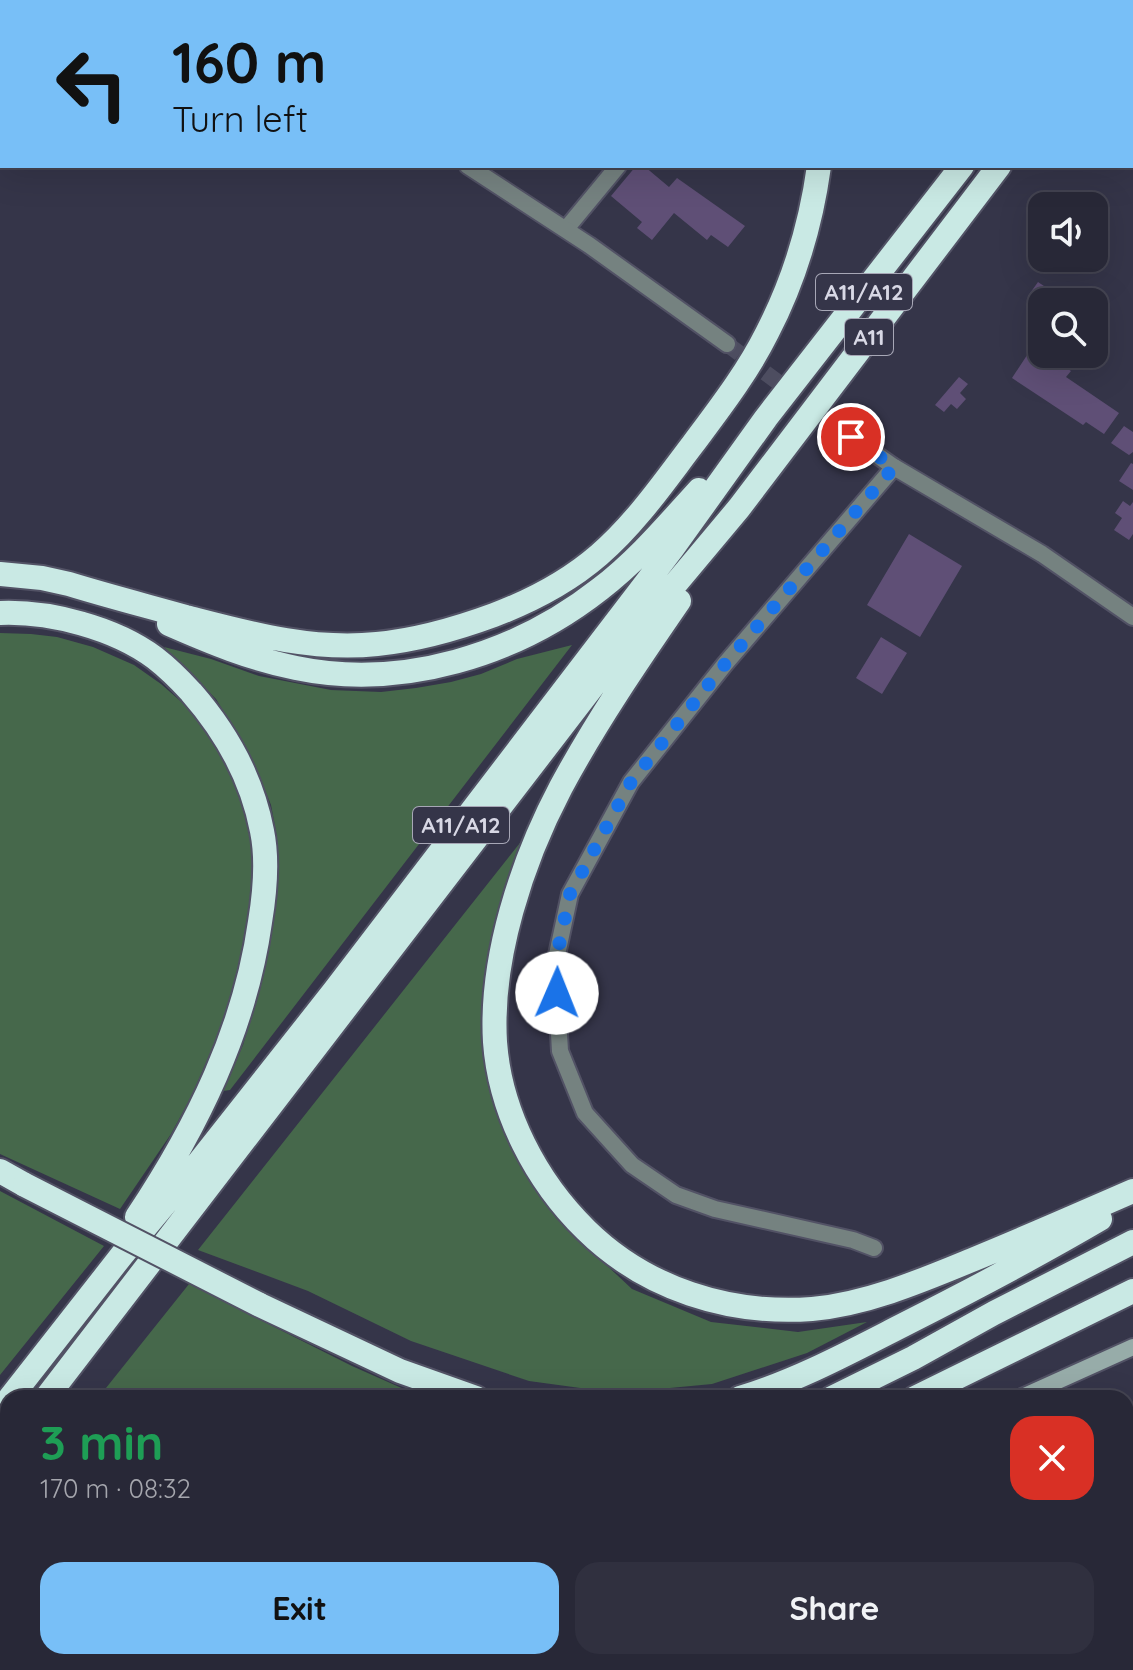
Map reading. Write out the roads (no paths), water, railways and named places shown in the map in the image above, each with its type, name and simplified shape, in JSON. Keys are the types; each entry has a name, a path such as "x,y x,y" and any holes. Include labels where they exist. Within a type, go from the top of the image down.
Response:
{"highway":[{"path":"0,574 42,578 258,636 295,642 375,644 440,634 503,612 549,589 597,557 664,483 743,374 767,334 787,290 803,242 819,168"},
{"name":"A11/A12","path":"16,1390 335,990 672,549 766,418 960,168"},
{"name":"A11","path":"739,508 997,168"},
{"path":"96,593 228,650 296,668 323,673 401,672 459,661 483,654 544,627 601,589 658,534 766,418"},
{"path":"739,508 617,692 561,788 530,856 512,907 498,986 495,1041 505,1094 520,1136 534,1163 557,1199 577,1221 606,1248 640,1272 692,1295 754,1309 813,1308 897,1289 1133,1191"},
{"name":"A11/A12","path":"52,1390 626,643 739,508"},
{"path":"0,613 44,616 106,631 155,658 182,682 209,712 247,777 263,833 266,870 255,955 225,1055 169,1167 43,1357"},
{"path":"0,1171 258,1304 400,1371 453,1390"},
{"path":"765,1390 819,1368 1059,1243 1133,1199"},
{"path":"848,1390 1133,1242"},
{"path":"932,1390 1133,1291"},
{"path":"916,1390 998,1358"}],"street":[{"path":"471,168 566,229 727,344"},
{"path":"566,229 616,168"},
{"path":"851,437 894,467 1042,554 1133,617"},
{"path":"874,1248 853,1240 715,1209 676,1195 632,1165 585,1113 560,1051 555,964 570,894 631,782 725,664 894,467"},
{"path":"1038,1390 1133,1347"}],"tunnel":[{"path":"727,344 851,437"}]}
